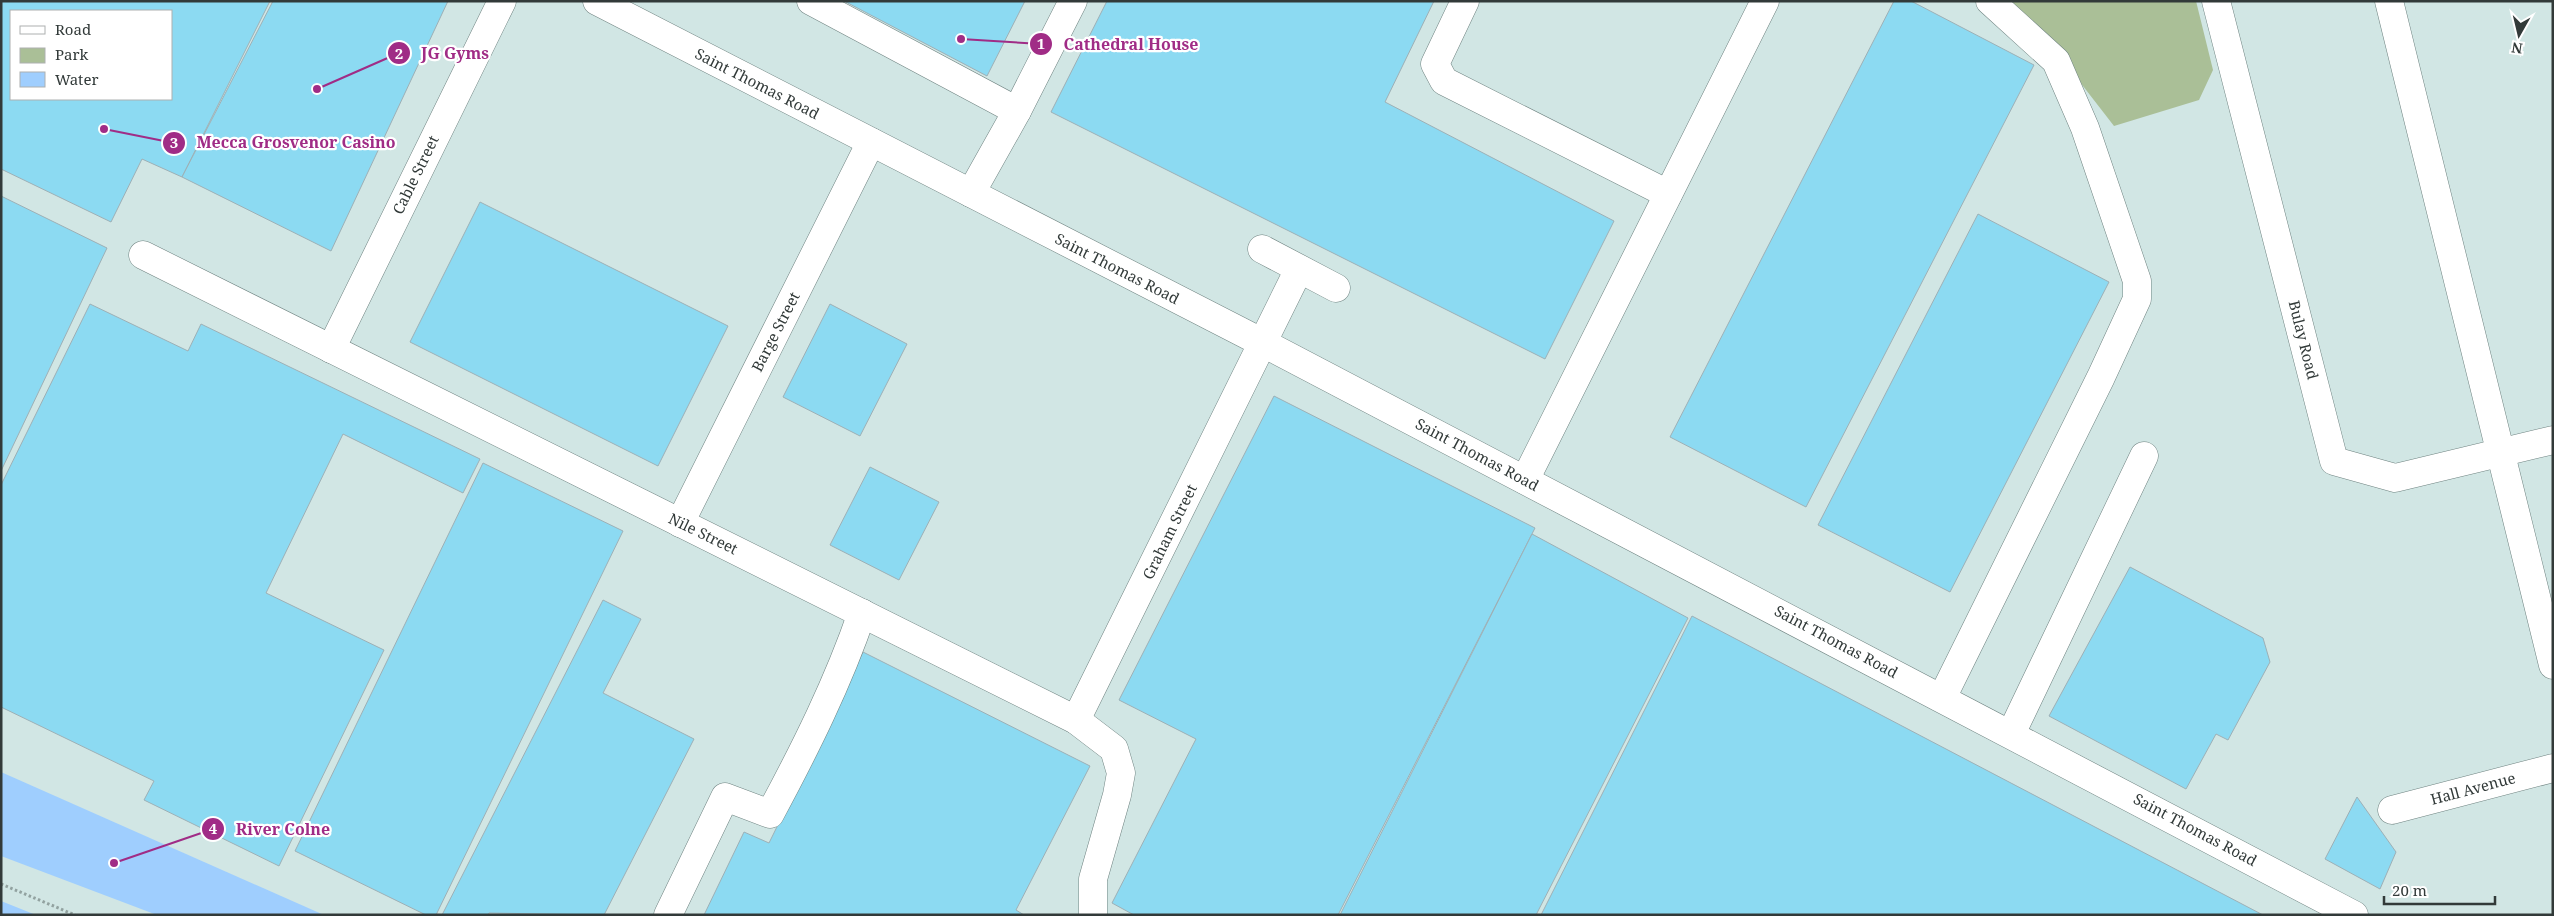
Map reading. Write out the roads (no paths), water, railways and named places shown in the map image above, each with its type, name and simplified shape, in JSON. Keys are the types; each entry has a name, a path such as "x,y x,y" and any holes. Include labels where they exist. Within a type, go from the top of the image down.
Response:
{"main road":[{"name":"Cable Street","path":"331,349 502,1"},
{"name":"Saint Thomas Road","path":"597,1 1263,343 2354,915"},
{"path":"811,1 1017,111"},
{"path":"971,194 1017,111 1073,1"},
{"path":"1465,1 1435,64 1444,81 1668,194"},
{"path":"1524,480 1765,1"},
{"path":"1942,698 2101,377 2137,299 2137,281 2086,128 2056,61 1990,1"},
{"name":"Bulay Road","path":"2216,1 2334,461 2395,478 2553,440"},
{"path":"2389,1 2553,665"},
{"name":"Barge Street","path":"680,523 871,142"},
{"path":"1262,249 1336,288"},
{"name":"Nile Street","path":"143,255 1076,720 1114,749 1121,773 1117,795 1093,879 1093,915"},
{"name":"Graham Street","path":"1076,720 1299,269"},
{"path":"2011,734 2144,456"},
{"path":"668,915 725,797 770,814 828,700 862,613"},
{"name":"Hall Avenue","path":"2392,810 2553,768"}],"water":[{"path":"1,772 324,915 157,915 1,856"},
{"path":"1,901 36,915 1,915"}],"place":[{"name":"Cathedral House","path":"961,39"},
{"name":"JG Gyms","path":"317,89"},
{"name":"Mecca Grosvenor Casino","path":"104,129"},
{"name":"River Colne","path":"114,863"}]}
